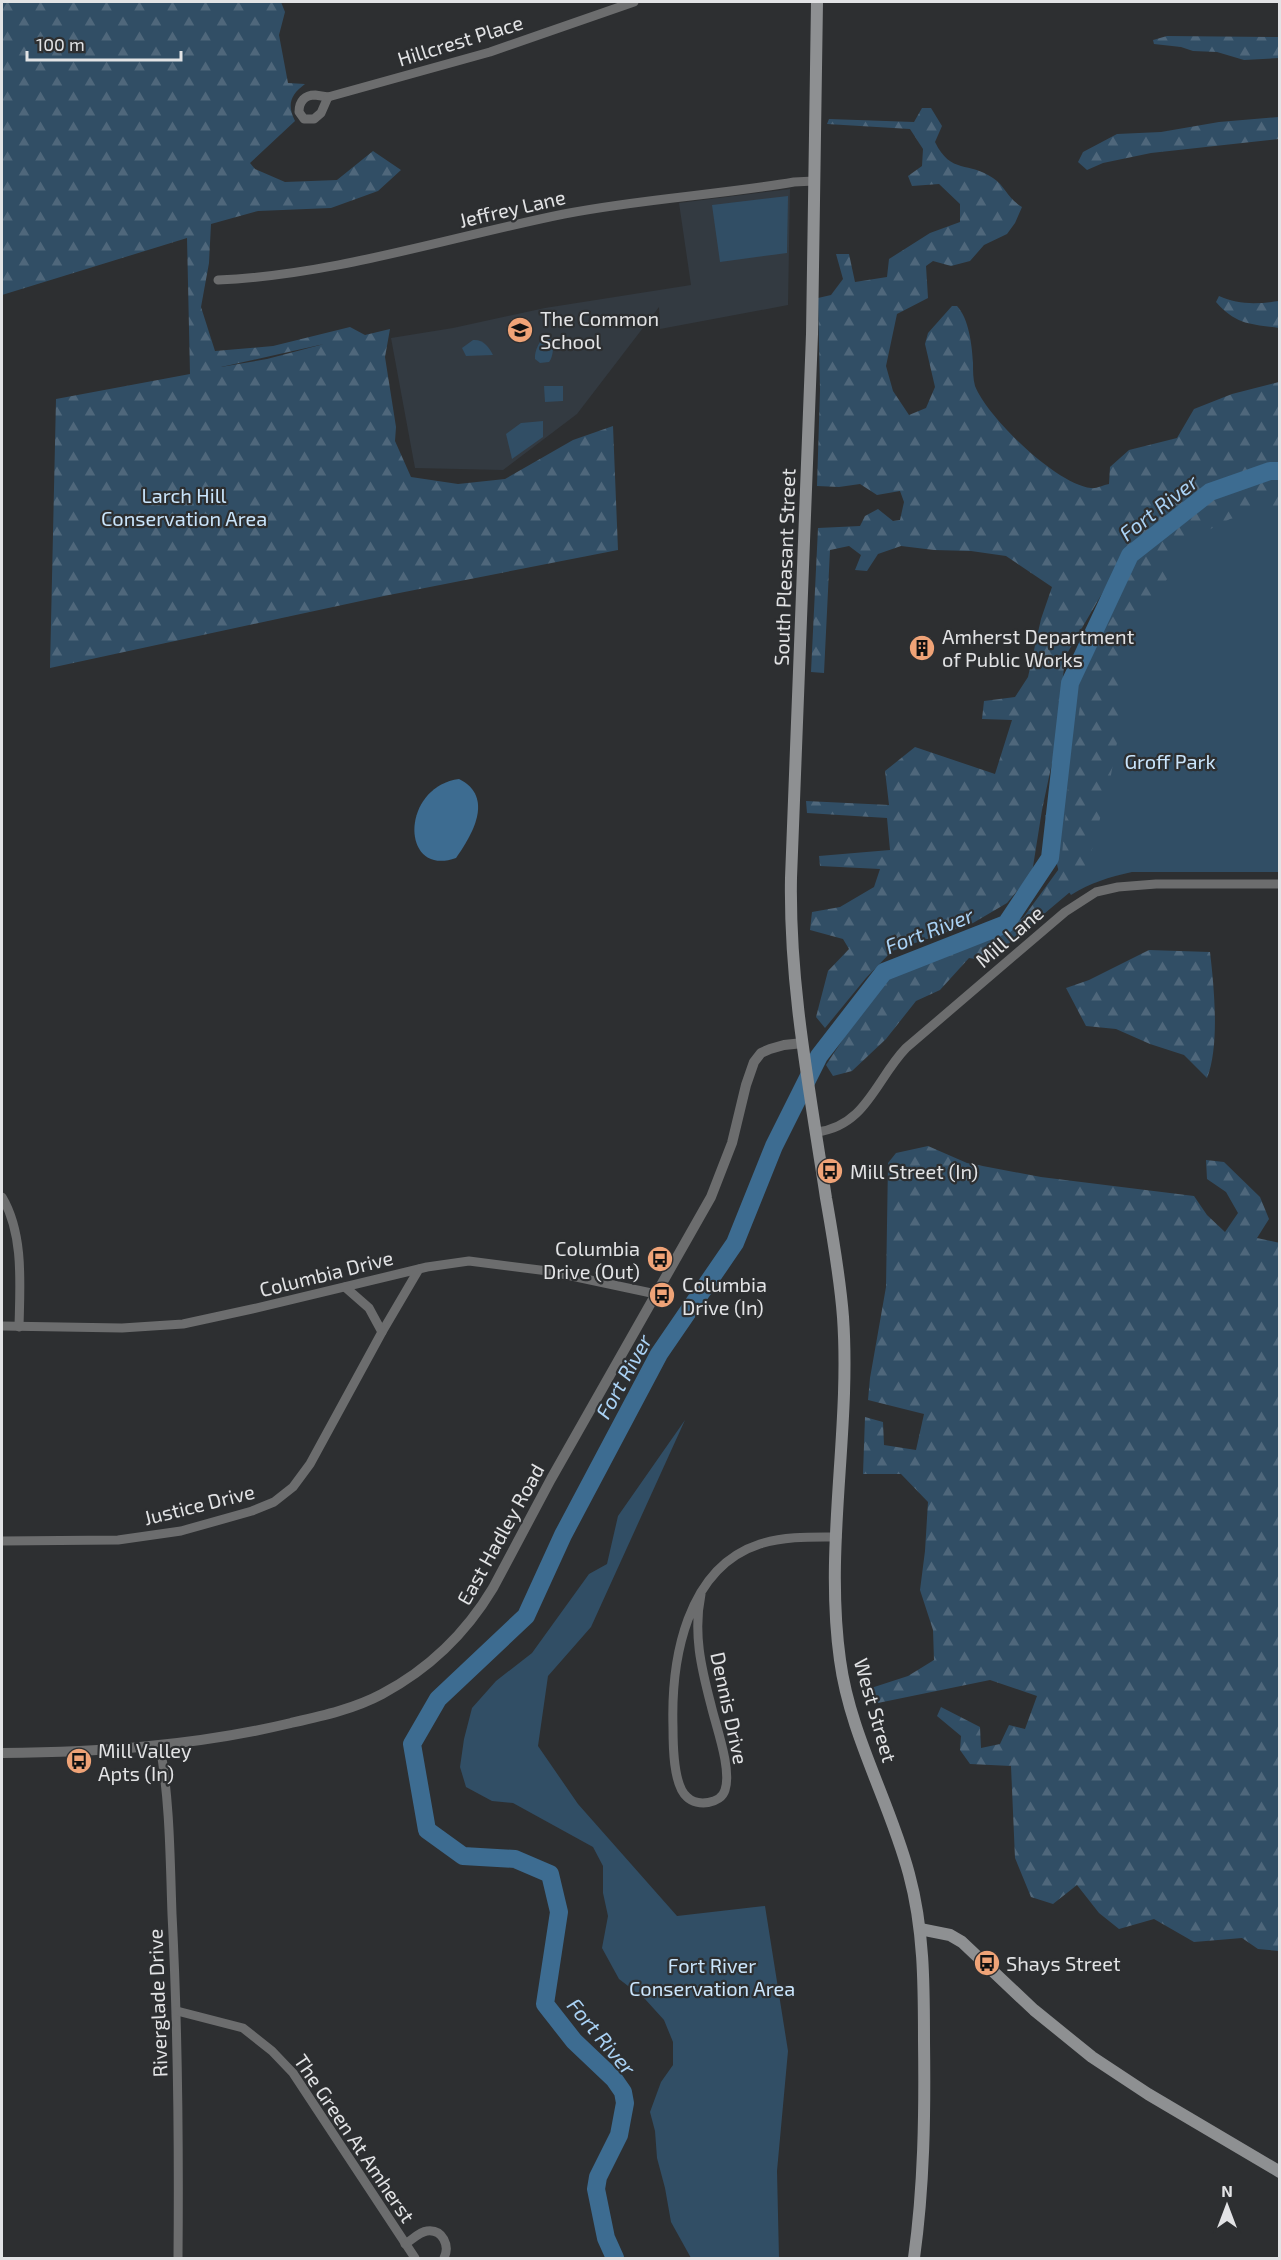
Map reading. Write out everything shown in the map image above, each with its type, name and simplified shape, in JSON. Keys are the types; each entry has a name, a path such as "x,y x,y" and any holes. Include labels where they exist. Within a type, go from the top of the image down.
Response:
{"main road":[{"name":"South Pleasant Street","path":"817,2 808,466 791,894 794,973 817,1132"},
{"name":"West Street","path":"817,1132 839,1278 845,1350 845,1408 837,1537 837,1626 844,1683 858,1730 900,1842 914,1894 920,1929 923,1972 925,2109 922,2185 914,2259"},
{"path":"920,1929 950,1935 962,1942 1034,2010 1092,2057 1138,2088 1280,2172"}],"street":[{"name":"Hillcrest Place","path":"328,97 490,52 634,2"},
{"name":"Jeffrey Lane","path":"218,280 308,270 593,209 794,182 814,182"},
{"name":"Mill Lane","path":"817,1132 833,1129 856,1116 894,1060 906,1048 1081,900 1096,892 1132,885 1280,884"},
{"name":"East Hadley Road","path":"2,1753 80,1752 160,1746 259,1730 347,1708 390,1689 438,1656 467,1626 493,1588 551,1479 697,1225 717,1184 732,1143 754,1062 761,1053 770,1049 803,1043"},
{"path":"2,1197 11,1217 16,1240 19,1326"},
{"name":"Columbia Drive","path":"2,1326 122,1328 177,1325 455,1262 478,1261 578,1276 656,1294"},
{"name":"Justice Drive","path":"2,1541 110,1540 152,1536 238,1516 273,1502 293,1487 310,1464 419,1269"},
{"path":"345,1287 369,1308 382,1332"},
{"name":"Dennis Drive","path":"701,1593 697,1622 698,1646 723,1754 726,1782 724,1793 718,1799 698,1803 686,1797 678,1781 674,1742 675,1676 681,1638 688,1617 701,1593 722,1568 750,1548 782,1539 837,1537"},
{"name":"Riverglade Drive","path":"160,1746 169,1820 177,2011 180,2173 178,2259"},
{"name":"The Green At Amherst","path":"177,2011 243,2028 272,2051 293,2073 415,2259"},
{"name":"The Green At Amherst","path":"405,2244 424,2232 435,2232 441,2235 446,2243 444,2259"}],"shaded area":[{"name":"The Common School","path":"790,189 788,305 660,329 659,307 577,414 503,470 415,468 391,338 453,328 545,308 691,285 679,203"},
{"path":"459,779 470,787 476,796 477,817 456,858 438,861 425,855 417,844 414,829 417,813 426,798 440,786"}],"green space":[{"name":"Larch Hill Conservation Area","path":"2,2 281,2 285,12 279,35 288,83 305,84 296,92 291,101 295,121 250,163 255,169 285,182 337,180 373,151 401,170 378,191 331,208 258,211 211,224 209,263 201,307 215,351 273,346 350,327 365,335 390,329 385,357 396,427 395,441 411,477 458,484 505,479 573,440 613,426 618,550 384,596 50,668 56,399 190,374 187,238 2,295","holes":["324,344 267,359 221,367"]},
{"path":"1167,36 1279,37 1279,58 1244,60 1217,52 1193,51 1181,47 1154,44 1153,40"},
{"path":"922,108 931,108 942,126 935,142 947,159 993,178 1022,207 1007,234 984,245 970,261 951,266 933,261 926,266 928,298 897,314 886,366 893,391 909,415 926,408 935,387 925,344 928,333 952,306 957,306 961,311 967,325 971,340 975,386 994,415 1025,448 1042,462 1076,484 1091,488 1109,484 1110,467 1129,450 1177,438 1194,409 1232,394 1279,382 1279,506 1230,519 1183,543 1167,579 1137,629 1123,670 1123,711 1110,780 1089,861 1076,887 988,961 969,958 940,990 916,1001 886,1039 852,1071 833,1076 826,1065 886,974 956,948 1023,918 1061,866 1068,787 1080,706 1109,614 1134,558 1124,556 1065,657 1057,739 1032,873 1007,903 973,923 892,951 866,978 825,1028 816,1017 828,971 849,949 843,939 810,930 812,912 840,907 874,887 880,869 820,866 819,856 890,850 887,818 807,813 806,801 889,805 885,771 915,747 995,774 1012,720 982,719 984,701 1015,697 1028,677 1041,619 1052,587 1006,556 901,546 878,554 867,571 855,570 861,555 849,546 830,550 824,673 811,672 818,528 860,526 865,516 878,509 893,521 900,520 904,502 900,491 877,495 860,484 839,487 817,486 820,390 818,298 831,295 843,279 836,254 849,254 855,282 887,277 889,259 930,233 960,222 960,204 939,184 912,186 908,176 922,166 923,149 910,129 827,124 829,119 914,122"},
{"path":"1279,117 1279,139 1151,153 1103,163 1087,170 1078,162 1083,152 1117,134 1161,132 1219,122"},
{"path":"788,196 787,253 720,262 712,205"},
{"path":"1219,296 1248,303 1279,301 1279,328 1237,319 1223,310 1216,302"},
{"path":"547,335 550,337 553,348 552,356 549,362 540,363 535,359 535,352"},
{"path":"473,340 485,344 493,355 466,356 462,348"},
{"path":"544,386 563,386 563,401 545,402"},
{"path":"543,421 543,437 512,459 506,434 521,423"},
{"name":"Groff Park","path":"1279,474 1279,872 1132,872 1100,881 1071,895 1061,881 1045,815 1053,816 1072,664 1117,574 1137,547"},
{"path":"1149,950 1210,952 1215,1033 1214,1050 1207,1078 1184,1055 1150,1044 1116,1029 1086,1026 1066,988 1089,980"},
{"path":"928,1146 967,1163 1041,1177 1194,1196 1207,1215 1225,1232 1238,1213 1226,1192 1207,1179 1206,1160 1224,1162 1260,1197 1269,1219 1257,1238 1280,1243 1279,1951 1258,1949 1242,1938 1194,1942 1154,1919 1119,1929 1099,1913 1077,1885 1053,1904 1031,1897 1015,1858 1011,1766 970,1764 960,1750 961,1736 937,1716 941,1707 980,1727 981,1748 1000,1744 1009,1725 1025,1729 1037,1696 990,1680 873,1704 868,1689 908,1676 934,1660 933,1630 920,1590 928,1502 901,1474 863,1474 865,1417 883,1422 884,1445 916,1450 924,1414 868,1400 886,1287 888,1163 896,1153"},
{"name":"Fort River Conservation Area","path":"685,1420 591,1627 548,1676 538,1746 578,1804 677,1916 765,1906 788,2051 777,2171 779,2258 691,2258 671,2222 650,2112 661,2082 673,2065 673,2042 664,2020 645,1999 619,1979 602,1948 608,1916 603,1893 603,1866 593,1847 513,1803 492,1801 466,1787 460,1767 472,1708 496,1681 532,1653 589,1574 607,1564 618,1516"}],"waterway":[{"name":"Fort River","path":"615,2258 606,2238 596,2189 598,2177 619,2135 625,2103 623,2092 614,2079 574,2041 545,2004 559,1912 550,1874 515,1859 463,1856 427,1830 412,1744 438,1699 526,1616 563,1535 659,1354 735,1243 774,1146 819,1056 884,972 1006,924 1050,858 1070,683 1130,555 1210,492 1270,471 1280,471"}],"place":[{"name":"The Common School","path":"520,330"},
{"name":"Amherst Department of Public Works","path":"922,648"},
{"name":"Mill Street (In)","path":"830,1171"},
{"name":"Columbia Drive (Out)","path":"660,1259"},
{"name":"Columbia Drive (In)","path":"662,1295"},
{"name":"Mill Valley Apts (In)","path":"79,1761"},
{"name":"Shays Street","path":"987,1963"}]}
